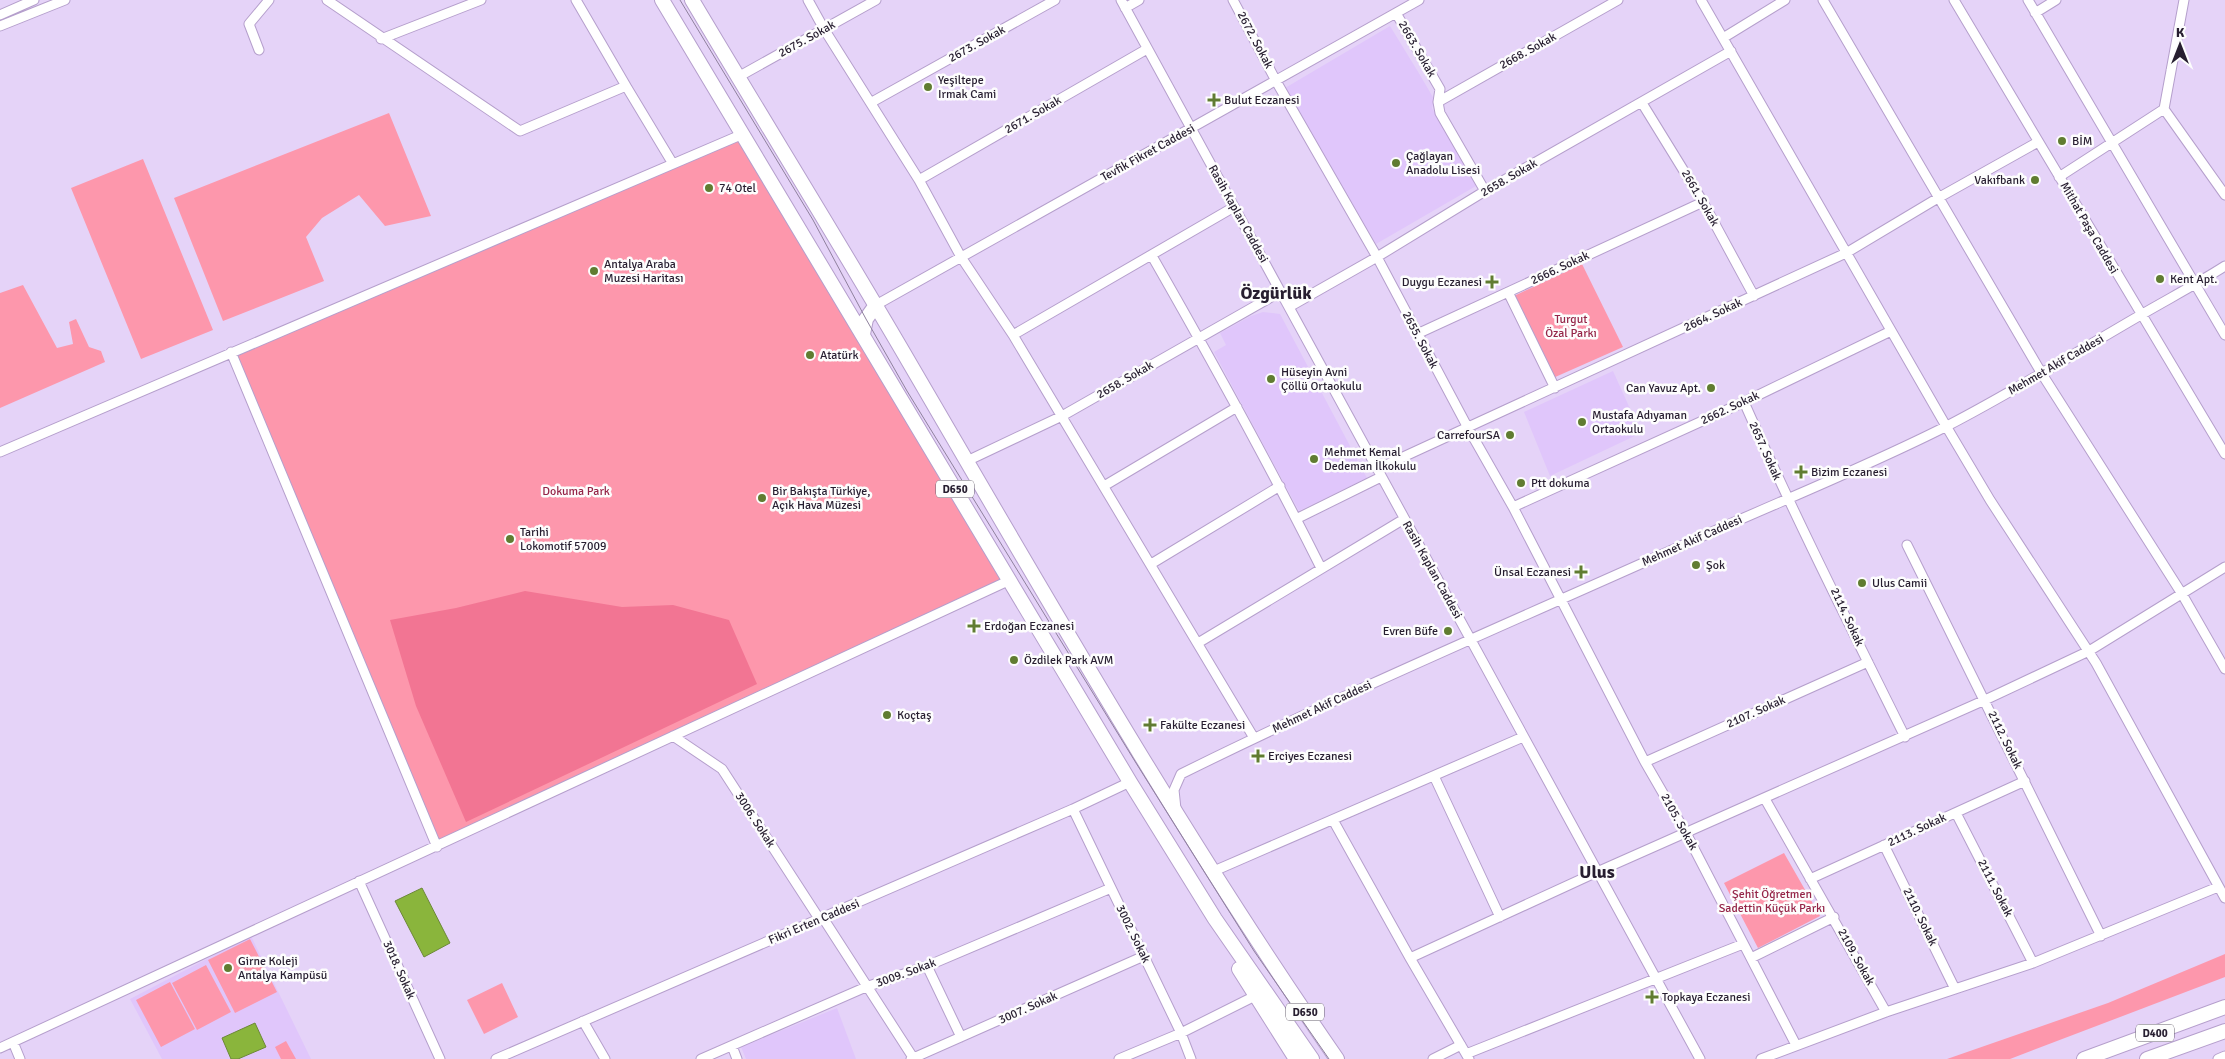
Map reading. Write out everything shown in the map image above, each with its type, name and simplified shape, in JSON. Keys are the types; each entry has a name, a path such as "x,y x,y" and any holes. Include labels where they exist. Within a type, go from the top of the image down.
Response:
{"highway":[{"name":"D650","path":"662,0 864,334 1008,581 1130,782 1214,918 1312,1059"},
{"name":"D650","path":"692,0 876,305 1049,604 1176,812 1245,919 1272,966 1337,1059"},
{"path":"864,334 866,319 876,305"},
{"path":"1214,918 1234,961 1296,1059"},
{"path":"1245,919 1276,957 1344,1059"},
{"name":"D400","path":"2084,1059 2225,1007"},
{"name":"D400","path":"2147,1059 2225,1031"}],"street":[{"path":"0,15 34,0"},
{"path":"0,26 65,0"},
{"path":"259,50 249,24 269,0"},
{"path":"327,0 520,131 626,86"},
{"path":"381,38 481,0"},
{"path":"576,0 673,164"},
{"path":"808,0 824,29 872,102 919,180 961,257 1013,335 1062,416 1254,738"},
{"name":"2675. Sokak","path":"738,77 876,0"},
{"name":"2673. Sokak","path":"872,102 1055,0"},
{"path":"1123,4 1139,0"},
{"name":"2672. Sokak","path":"1233,0 1276,81"},
{"name":"Tevfik Fikret Caddesi","path":"876,305 1276,81 1396,13 1409,3 1419,0"},
{"name":"2668. Sokak","path":"1438,102 1618,0"},
{"path":"1701,0 1990,500 2089,651 2225,898"},
{"path":"1723,38 1785,0"},
{"path":"1823,0 2042,374 2182,594 2225,669"},
{"name":"Mithat Paşa Caddesi","path":"1954,0 2225,454"},
{"path":"2028,0 2225,335"},
{"path":"2035,12 2056,0"},
{"path":"2184,0 2169,70 2164,108 2225,195"},
{"name":"Rasih Kaplan Caddesi","path":"1123,4 1700,1059"},
{"name":"2663. Sokak","path":"1396,13 1440,89 1438,102 1440,114 1485,191"},
{"name":"2671. Sokak","path":"919,180 1147,49"},
{"name":"2658. Sokak","path":"1289,306 1377,257 1485,191 1730,51"},
{"name":"2655. Sokak","path":"1276,81 1377,257 1468,428 1513,507 1560,600"},
{"name":"2661. Sokak","path":"1642,103 1703,202 1754,296"},
{"path":"2059,177 2164,108"},
{"path":"0,452 743,134"},
{"name":"2664. Sokak","path":"1296,519 1379,473 1468,428 1846,253 1938,198 2038,142"},
{"name":"2666. Sokak","path":"1417,334 1703,202"},
{"path":"1013,335 1234,207"},
{"path":"1152,256 1199,337 1280,486 1321,568"},
{"name":"Mehmet Akif Caddesi","path":"1176,812 1174,790 1181,774 1254,738 1470,639 1787,499 1946,426 2042,374 2141,315 2196,285 2225,266"},
{"name":"2658. Sokak","path":"967,461 1062,416 1280,292"},
{"path":"1508,292 1555,388"},
{"name":"2662. Sokak","path":"1513,507 1744,402 1891,331"},
{"path":"231,352 437,847"},
{"name":"2657. Sokak","path":"1744,402 1787,499"},
{"path":"1104,486 1236,407"},
{"path":"1151,564 1280,486"},
{"name":"2114. Sokak","path":"1787,499 1830,582 1905,737"},
{"path":"1198,643 1404,519"},
{"name":"2112. Sokak","path":"1907,544 2101,936"},
{"path":"1410,958 1597,872 1905,737 2089,651 2225,567"},
{"path":"0,1048 1008,581"},
{"name":"2105. Sokak","path":"1560,600 1645,762 1686,833 1796,1045"},
{"name":"2107. Sokak","path":"1645,762 1868,662"},
{"name":"3006. Sokak","path":"673,736 722,769 913,1059"},
{"path":"1214,871 1523,737"},
{"path":"1434,776 1500,917"},
{"name":"2113. Sokak","path":"1810,879 2025,781"},
{"name":"Fikri Erten Caddesi","path":"496,1059 822,919 1073,809 1130,782"},
{"name":"2109. Sokak","path":"1765,799 1810,879 1834,917 1886,1012"},
{"name":"3002. Sokak","path":"1073,809 1181,1032 1191,1059"},
{"name":"2111. Sokak","path":"1956,813 2034,963"},
{"path":"1333,820 1467,1057 1743,944"},
{"name":"2110. Sokak","path":"1884,846 1955,988"},
{"name":"3018. Sokak","path":"359,881 440,1059"},
{"name":"3009. Sokak","path":"701,1059 866,987 927,966 1111,888"},
{"path":"1761,1059 1886,1012 2034,963 2218,888"},
{"path":"1752,958 1834,917"},
{"name":"3007. Sokak","path":"913,1059 1144,956"},
{"path":"927,966 961,1037"},
{"path":"1119,1059 1181,1032 1255,996"},
{"path":"583,1021 605,1059"},
{"path":"13,1042 20,1059"},
{"path":"1433,1059 1461,1045"},
{"path":"732,1046 737,1059"},
{"path":"2218,1059 2225,1056"}],"shaded area":[{"name":"Çağlayan Anadolu Lisesi","path":"1390,26 1434,99 1432,108 1476,186 1376,244 1285,88"},
{"path":"1263,312 1280,314 1367,478 1299,511 1214,352 1226,345 1220,333 1251,316"},
{"name":"Mustafa Adıyaman Ortaokulu","path":"1613,371 1641,433 1550,476 1524,412"},
{"path":"525,591 622,607 673,605 729,620 757,684 466,822 416,706 390,620 456,608"},
{"path":"422,888 450,943 424,957 395,901"},
{"name":"Girne Koleji Antalya Kampüsü","path":"251,936 311,1059 162,1059 130,999"},
{"path":"837,1008 856,1059 746,1059 741,1047"},
{"path":"255,1023 266,1047 238,1059 231,1059 222,1038"}],"green space":[{"path":"389,113 431,216 385,226 359,195 322,218 306,237 324,281 223,321 174,198"},
{"name":"Dokuma Park","path":"743,134 1008,581 437,847 231,352"},
{"path":"143,159 213,330 141,359 71,188"},
{"name":"Turgut Özal Parkı","path":"1582,264 1623,347 1553,378 1514,296"},
{"path":"23,285 57,348 73,344 69,322 76,319 89,347 101,351 105,362 0,408 0,293"},
{"name":"Şehit Öğretmen Sadettin Küçük Parkı","path":"1784,853 1820,916 1758,948 1724,883"},
{"path":"250,939 277,992 235,1013 208,960"},
{"path":"2225,954 2225,977 2010,1059 1947,1059 2108,1003"},
{"path":"206,965 231,1012 197,1030 172,983"},
{"path":"170,982 195,1029 161,1047 136,1000"},
{"path":"502,983 518,1017 484,1034 467,1000"},
{"path":"286,1041 296,1059 281,1059 275,1047"}],"tram line":[{"path":"680,0 813,220 907,391 1254,951 1329,1059"}],"place":[{"name":"Yeşiltepe Irmak Cami","path":"928,87"},
{"name":"Bulut Eczanesi","path":"1214,100"},
{"name":"BİM","path":"2062,141"},
{"name":"Çağlayan Anadolu Lisesi","path":"1396,163"},
{"name":"Vakıfbank","path":"2035,180"},
{"name":"74 Otel","path":"709,188"},
{"name":"Antalya Araba Muzesi Haritası","path":"594,271"},
{"name":"Kent Apt.","path":"2160,279"},
{"name":"Duygu Eczanesi","path":"1492,282"},
{"name":"Atatürk","path":"810,355"},
{"name":"Hüseyin Avni Çöllü Ortaokulu","path":"1271,379"},
{"name":"Can Yavuz Apt.","path":"1711,388"},
{"name":"Mustafa Adıyaman Ortaokulu","path":"1582,422"},
{"name":"CarrefourSA","path":"1510,435"},
{"name":"Mehmet Kemal Dedeman İlkokulu","path":"1314,459"},
{"name":"Bizim Eczanesi","path":"1801,472"},
{"name":"Ptt dokuma","path":"1521,483"},
{"name":"Bir Bakışta Türkiye, Açık Hava Müzesi","path":"762,498"},
{"name":"Tarihi Lokomotif 57009","path":"510,539"},
{"name":"Şok","path":"1696,565"},
{"name":"Ünsal Eczanesi","path":"1581,572"},
{"name":"Ulus Camii","path":"1862,583"},
{"name":"Erdoğan Eczanesi","path":"974,626"},
{"name":"Evren Büfe","path":"1448,631"},
{"name":"Özdilek Park AVM","path":"1014,660"},
{"name":"Koçtaş","path":"887,715"},
{"name":"Fakülte Eczanesi","path":"1150,725"},
{"name":"Erciyes Eczanesi","path":"1258,756"},
{"name":"Girne Koleji Antalya Kampüsü","path":"228,968"},
{"name":"Topkaya Eczanesi","path":"1652,997"}],"district":[{"name":"Özgürlük","path":"1276,293"},
{"name":"Ulus","path":"1597,872"}]}
